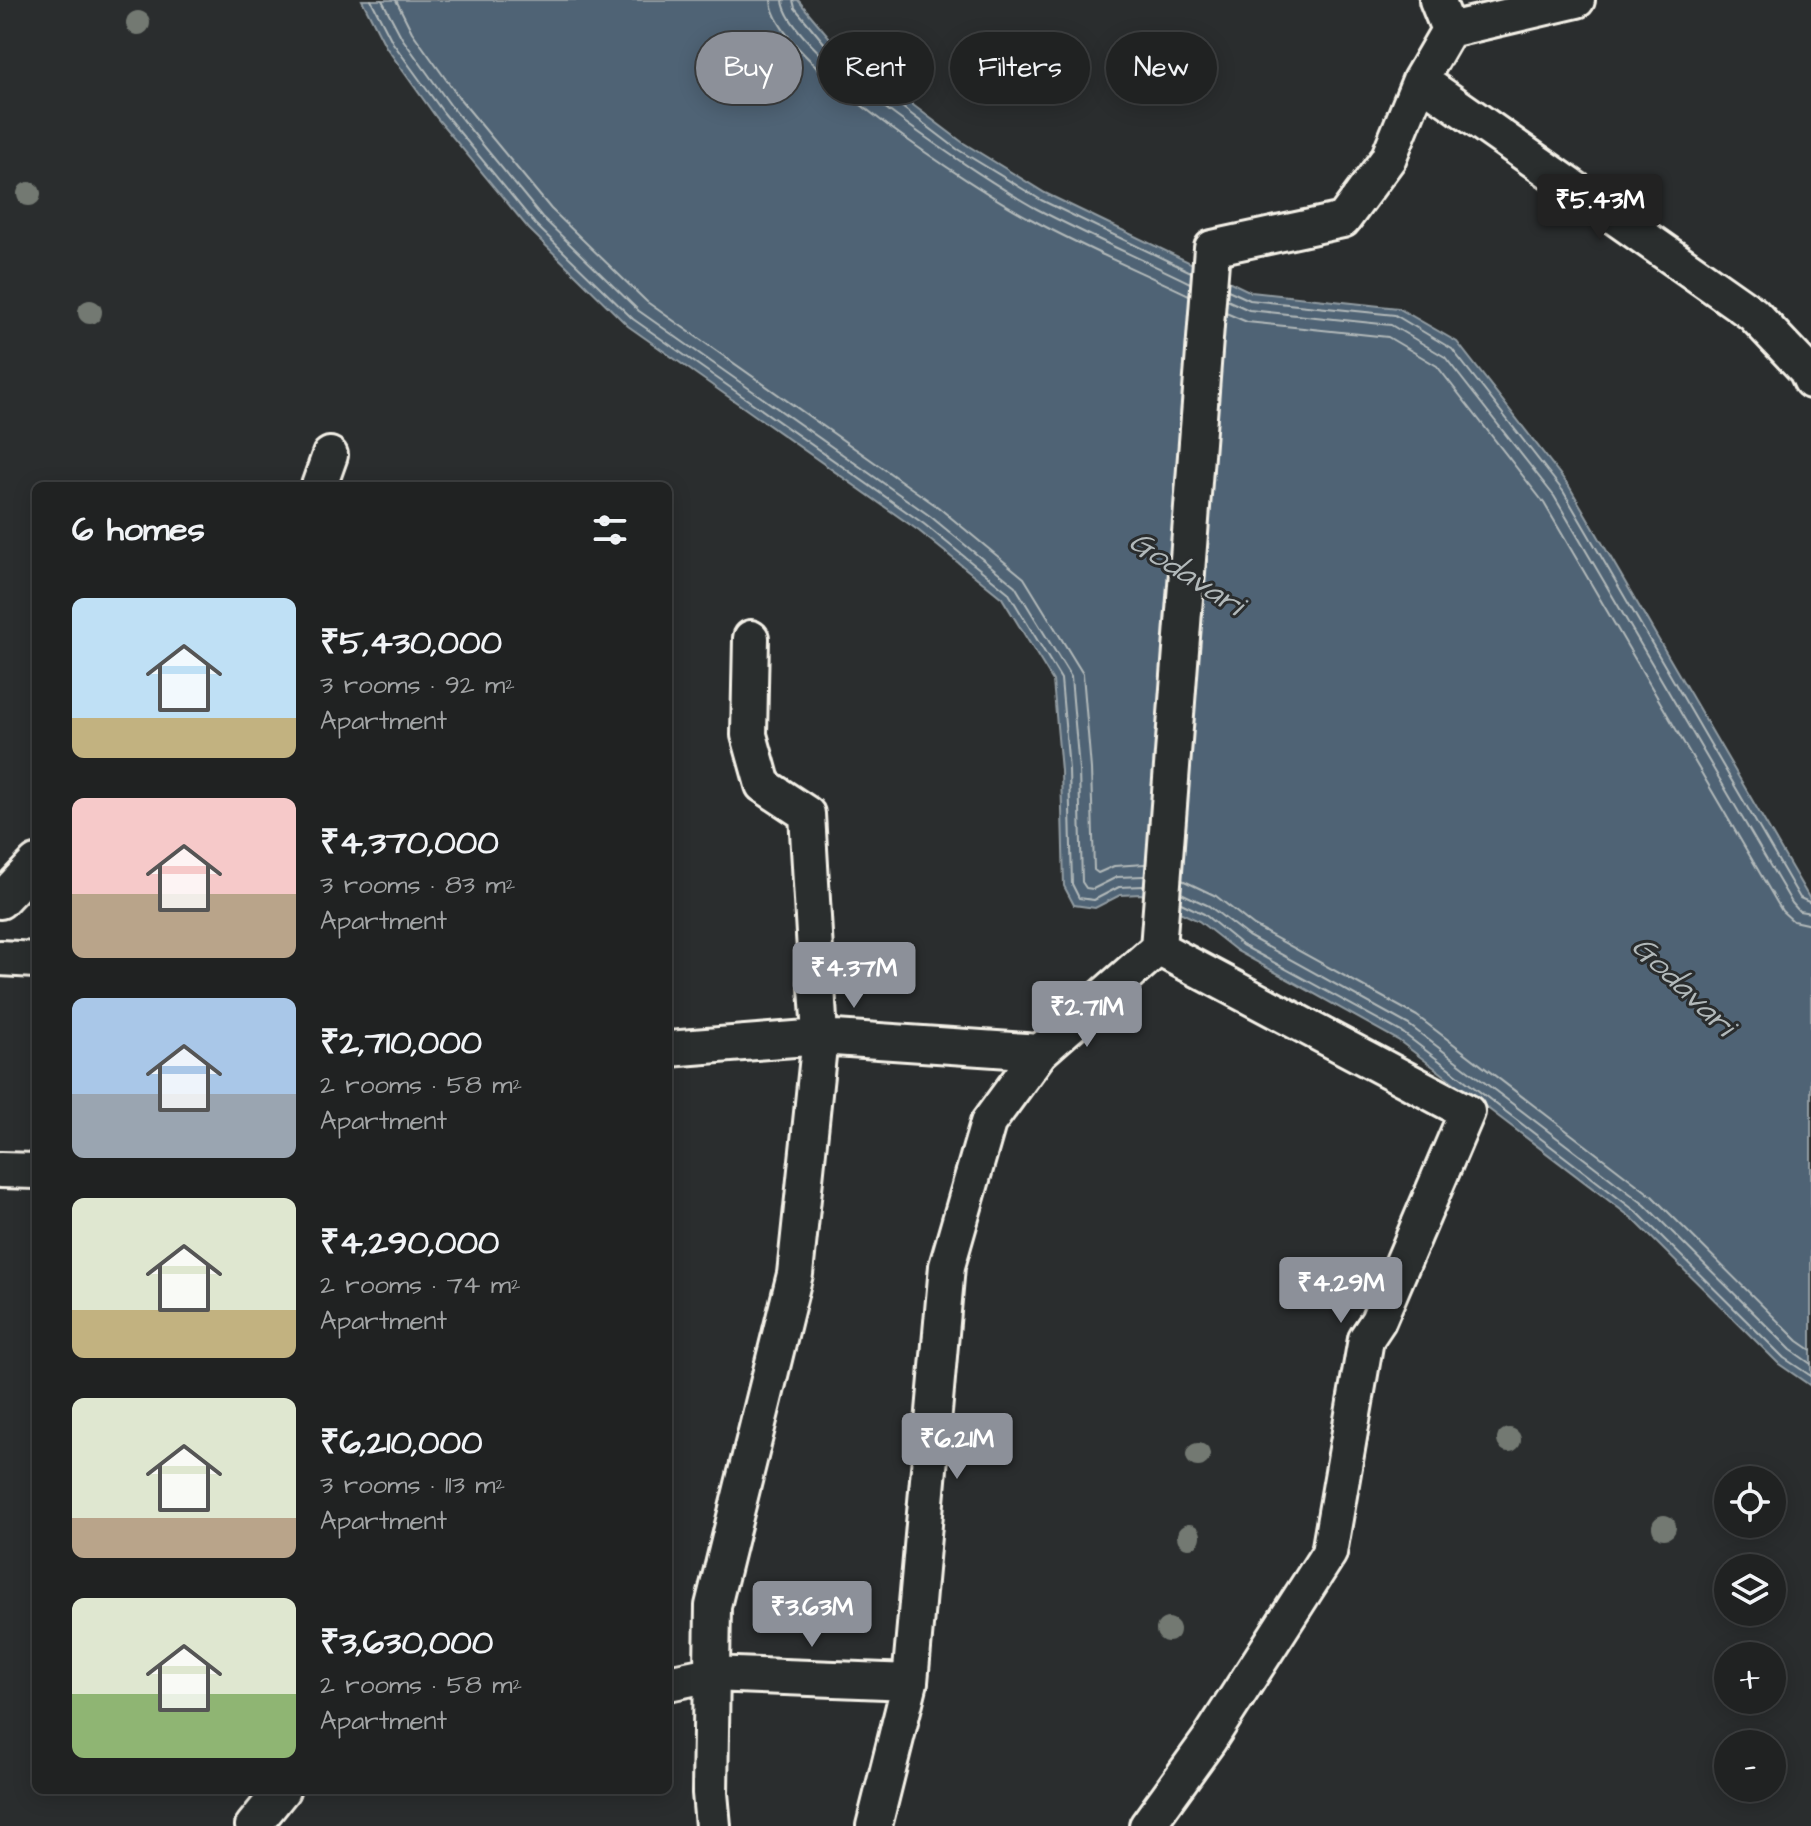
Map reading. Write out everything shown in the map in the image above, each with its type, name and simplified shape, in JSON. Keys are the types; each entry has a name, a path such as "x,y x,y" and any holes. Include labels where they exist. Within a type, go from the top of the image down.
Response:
{"street":[{"path":"874,1826 910,1682 947,1266 988,1123 1040,1052 1158,948 1212,248 1343,220 1388,159 1443,15 1577,0"},
{"path":"1420,80 1753,314 1806,370 1811,381"},
{"path":"713,1826 710,1793 713,1606 795,1274 820,1037 807,814 763,785 749,735 751,638"},
{"path":"0,901 32,867"},
{"path":"1147,1826 1209,1740 1329,1553 1366,1339 1378,1321 1467,1112 1158,948"},
{"path":"0,958 32,960"},
{"path":"672,1049 820,1037 1040,1052"},
{"path":"0,1170 32,1171"},
{"path":"672,1682 711,1674 910,1682"},
{"path":"253,1826 279,1794"}],"water":[{"name":"Godavari","path":"362,0 798,0 825,32 818,32 818,104 912,104 962,142 1045,193 1251,292 1398,308 1457,342 1569,486 1811,901 1811,1386 1779,1364 1633,1219 1398,1040 1237,951 1199,921 1141,894 1120,895 1095,908 1074,905 1064,886 1061,771 1053,681 1002,598 919,531 628,326 529,229 436,117 386,47"}]}
